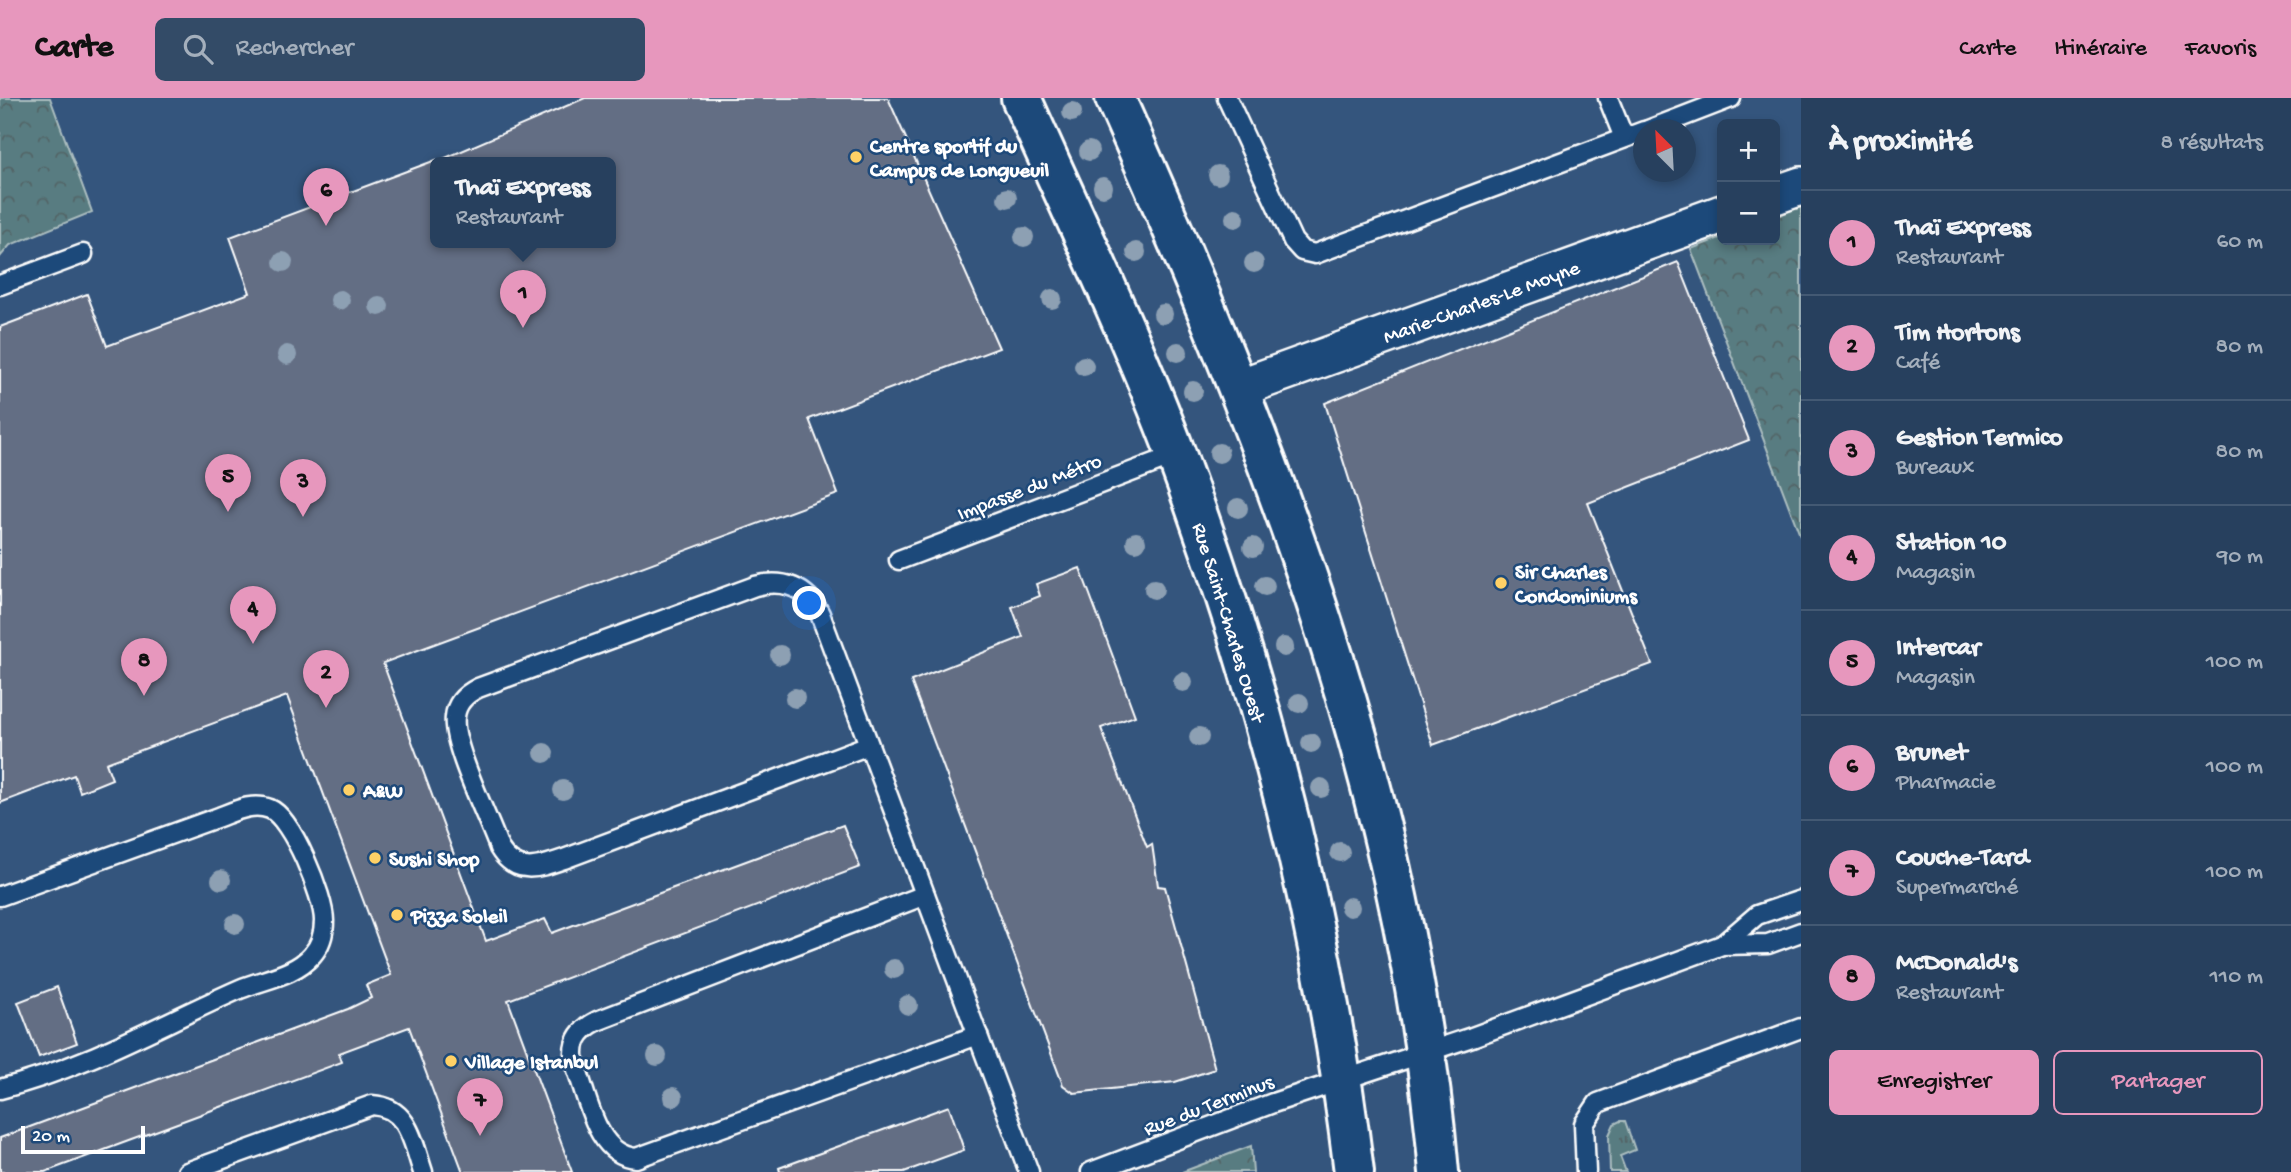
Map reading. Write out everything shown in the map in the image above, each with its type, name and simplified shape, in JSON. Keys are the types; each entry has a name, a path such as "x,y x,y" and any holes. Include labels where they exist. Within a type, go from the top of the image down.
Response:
{"street":[{"name":"Rue Saint-Charles Ouest","path":"1021,98 1175,455 1234,624 1276,777 1311,920 1342,1081 1353,1172"},
{"path":"1115,98 1239,388 1319,606 1354,726 1395,898 1423,1052 1438,1172"},
{"path":"1780,193 1801,186"},
{"name":"Marie-Charles-Le Moyne","path":"1239,388 1717,216"}],"lane":[{"path":"1227,98 1293,242 1302,251 1315,254 1633,135"},
{"path":"1608,98 1624,138"},
{"path":"1675,119 1731,98"},
{"path":"0,285 83,254"},
{"name":"Impasse du Métro","path":"899,560 1175,455"},
{"path":"869,745 533,869 509,862 499,848 457,737 455,715 463,699 478,688 755,586 779,583 800,590 816,604 869,745 925,895 978,1035 1029,1172"},
{"path":"0,896 219,817 246,808 262,807 279,814 291,830 321,904 324,924 315,952 290,971 242,989 47,1078 0,1089"},
{"path":"925,895 597,1021 587,1026 576,1039 573,1057 576,1067 607,1144 619,1155 636,1158 978,1035"},
{"path":"1722,945 1757,915 1801,900"},
{"path":"1722,945 1768,944 1801,932"},
{"name":"Rue du Terminus","path":"1091,1172 1273,1103 1497,1028 1722,945"},
{"path":"1586,1172 1584,1124 1598,1103 1801,1028"},
{"path":"187,1172 372,1105 390,1108 404,1120 423,1172"}],"green space":[{"path":"0,98 50,98 92,212 10,245 0,257"},
{"path":"1801,206 1801,538 1691,249 1717,239 1717,245 1780,245 1780,215"},
{"path":"1625,1121 1635,1150 1620,1156 1626,1172 1610,1172 1609,1135 1614,1124"},
{"path":"1251,1146 1253,1172 1182,1172"}],"building":[{"path":"585,98 888,98 999,348 809,419 838,494 383,663 486,941 545,919 552,933 843,825 860,867 508,1000 572,1172 463,1172 409,1027 339,1053 342,1062 45,1172 0,1172 0,1138 348,1009 371,998 366,985 391,975 287,696 106,763 112,779 80,792 74,775 0,803 0,327 87,294 107,346 250,293 230,237 430,162 430,248 616,248 616,157 448,157"},
{"name":"Sir Charles Condominiums","path":"1678,262 1749,440 1588,503 1652,664 1433,745 1325,403"},
{"path":"1080,568 1135,716 1101,728 1147,847 1152,844 1158,886 1165,887 1215,1069 1175,1082 1074,1093 1063,1085 911,681 1023,637 1012,607 1040,596 1036,584"},
{"path":"57,987 77,1043 39,1057 18,1002"},
{"path":"949,1106 964,1150 904,1172 780,1172 779,1168"}],"place":[{"name":"Centre sportif du Campus de Longueuil","path":"856,157"},
{"name":"Brunet","path":"326,226"},
{"name":"Thaï Express","path":"523,328"},
{"name":"Intercar","path":"228,512"},
{"name":"Gestion Termico","path":"303,517"},
{"name":"Sir Charles Condominiums","path":"1501,583"},
{"name":"Station 10","path":"253,644"},
{"name":"McDonald's","path":"144,696"},
{"name":"Tim Hortons","path":"326,708"},
{"name":"A&W","path":"349,790"},
{"name":"Sushi Shop","path":"375,858"},
{"name":"Pizza Soleil","path":"397,915"},
{"name":"Village Istanbul","path":"451,1061"},
{"name":"Couche-Tard","path":"480,1136"}]}
